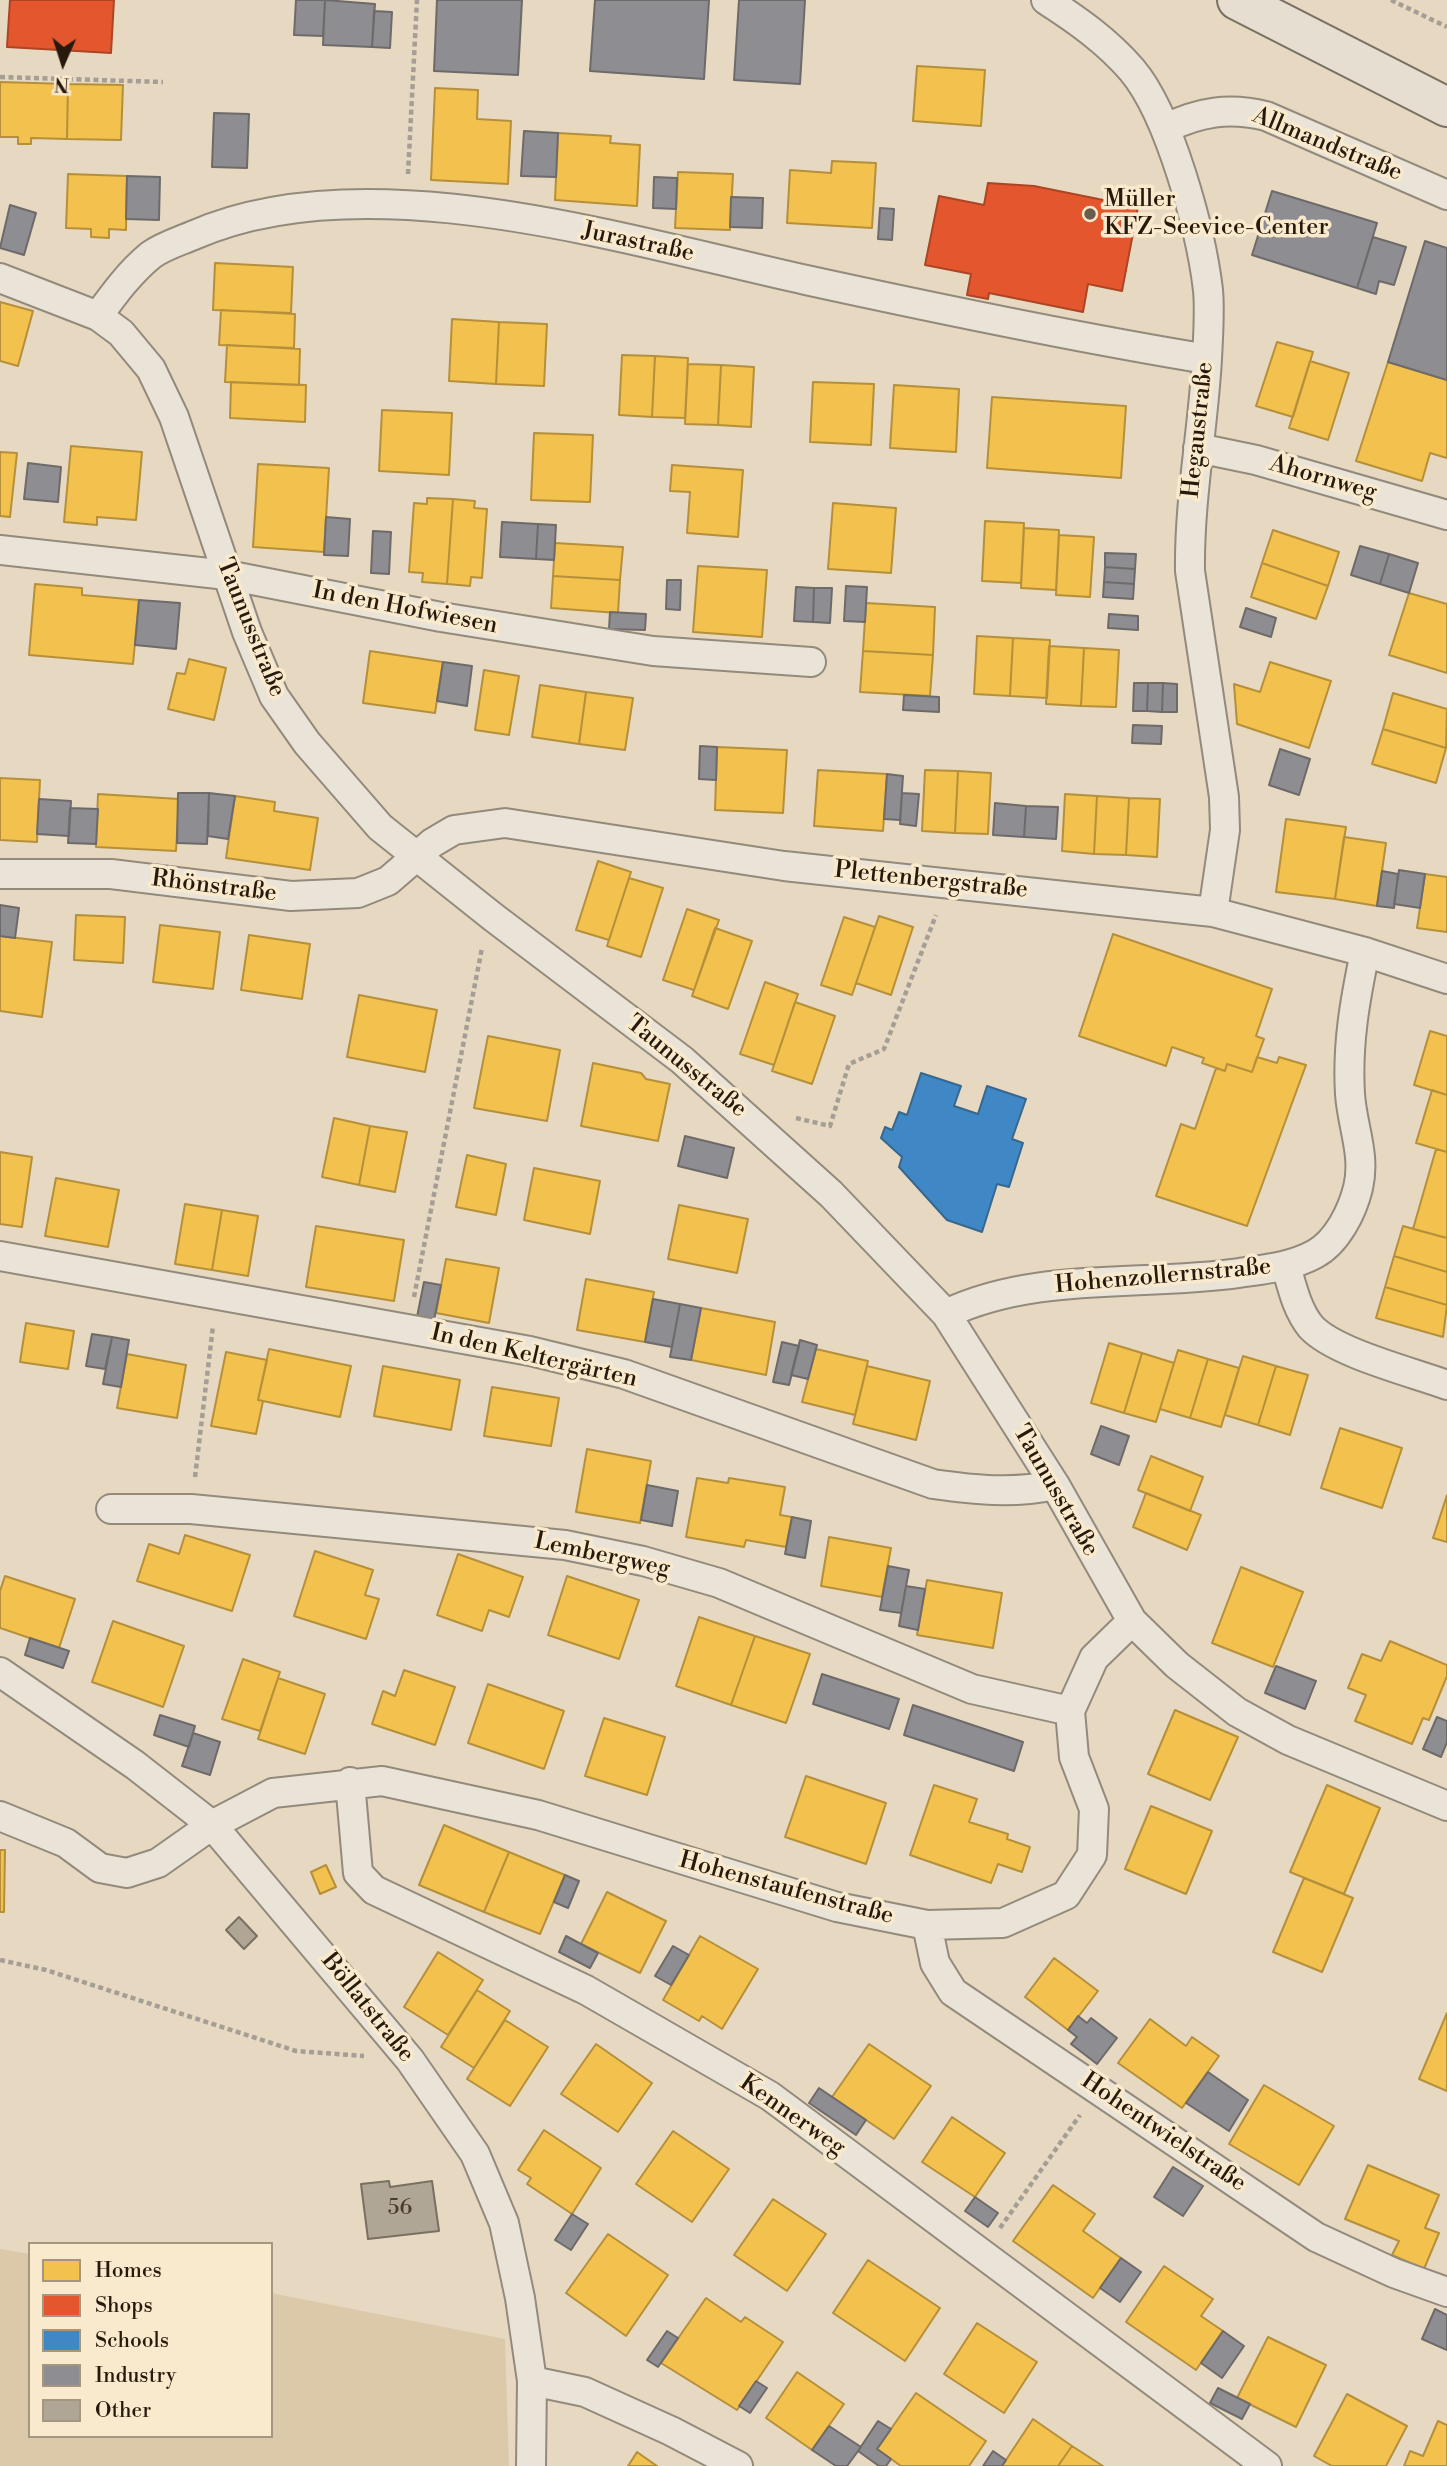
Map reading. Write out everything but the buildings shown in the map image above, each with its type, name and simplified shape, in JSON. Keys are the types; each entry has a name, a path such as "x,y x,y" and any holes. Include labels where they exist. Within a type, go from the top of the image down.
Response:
{"main road":[{"path":"1237,0 1447,107"}],"street":[{"name":"Hegaustraße","path":"1046,0 1085,25 1134,72 1166,128 1202,251 1208,293 1207,359 1189,533 1190,571 1224,797 1225,830 1213,912"},
{"name":"Allmandstraße","path":"1166,128 1191,117 1216,111 1242,110 1266,116 1447,195"},
{"name":"Jurastraße","path":"98,316 131,272 154,253 217,225 291,208 406,203 527,219 848,289 1207,359"},
{"name":"Taunusstraße","path":"0,278 98,316 121,333 151,369 174,417 247,632 274,696 307,743 370,816 418,858 682,1060 767,1133 831,1194 946,1314 1055,1485 1132,1621 1177,1664 1237,1712 1288,1740 1447,1806"},
{"name":"Ahornweg","path":"1198,448 1256,460 1447,515"},
{"name":"In den Hofwiesen","path":"0,550 227,575 555,637 653,651 811,662"},
{"name":"Plettenbergstraße","path":"418,858 432,842 454,830 505,824 784,866 1213,912 1366,952 1447,979"},
{"name":"Rhönstraße","path":"0,874 111,874 291,896 326,896 358,893 388,881 418,858"},
{"name":"Hohenzollernstraße","path":"946,1314 968,1303 1024,1289 1212,1277 1286,1266 1318,1252 1340,1229 1358,1186 1358,1128 1351,1098 1348,1056 1353,1008 1366,952"},
{"name":"In den Keltergärten","path":"0,1256 530,1351 624,1374 933,1484 986,1491 1025,1492 1055,1485"},
{"path":"1286,1266 1298,1306 1311,1327 1330,1343 1447,1385"},
{"name":"Lembergweg","path":"111,1509 191,1509 552,1543 643,1561 719,1583 972,1689 1070,1711"},
{"name":"Hohenstaufenstraße","path":"0,1816 66,1843 100,1868 127,1872 158,1863 212,1825 273,1793 350,1782 382,1781 538,1815 837,1907 927,1925 1003,1923 1066,1895 1092,1855 1094,1810 1074,1757 1070,1711 1094,1658 1132,1621"},
{"name":"Böllatstraße","path":"0,1672 135,1765 212,1825 410,2060 475,2154 504,2223 520,2298 532,2381 531,2466"},
{"name":"Kennerweg","path":"350,1782 358,1872 374,1890 586,1990 770,2096 1267,2466"},
{"name":"Hohentwielstraße","path":"927,1925 935,1963 953,1992 1099,2088 1316,2238 1394,2273 1447,2292"},
{"path":"532,2381 585,2392 738,2466"}],"path":[{"path":"406,203 417,0"},
{"path":"1391,0 1447,27"},
{"path":"0,77 163,82"},
{"path":"767,1133 788,1116 830,1126 849,1064 884,1049 948,885"},
{"path":"408,1329 484,940 493,917"},
{"path":"191,1509 217,1295"},
{"path":"0,1960 46,1970 296,2051 410,2060"},
{"path":"981,2255 1099,2088"}],"shaded area":[{"path":"0,2249 28,2254 28,2438 273,2438 273,2293 505,2339 509,2466 0,2466"}],"place":[{"name":"Müller KFZ-Seevice-Center","path":"1090,214"}]}
